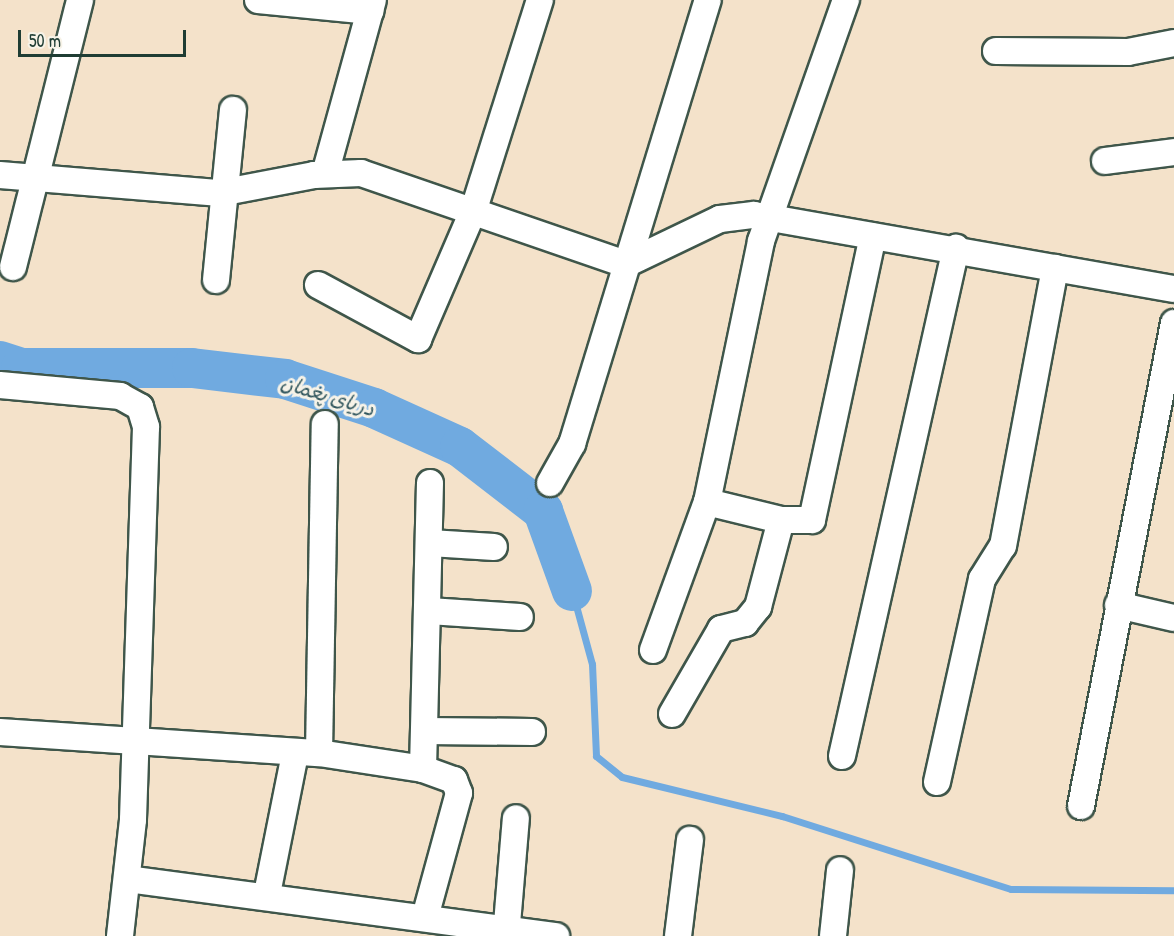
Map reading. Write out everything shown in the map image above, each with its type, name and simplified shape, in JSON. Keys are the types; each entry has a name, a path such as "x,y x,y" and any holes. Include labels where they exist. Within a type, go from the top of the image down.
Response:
{"street":[{"path":"13,267 80,0"},
{"path":"258,0 371,5 325,174"},
{"path":"318,285 418,339 474,209 540,0"},
{"path":"550,483 572,444 708,0"},
{"path":"653,650 706,502 761,241 773,219 846,0"},
{"path":"996,51 1128,52 1174,43"},
{"path":"216,280 220,193 233,110"},
{"path":"1105,161 1174,152"},
{"path":"0,175 220,193 325,174 361,173 391,179 626,264 720,219 773,219 956,248 1174,289"},
{"path":"706,502 781,520 812,520 873,236"},
{"path":"842,756 956,248"},
{"path":"938,782 982,579 1003,546 1056,268"},
{"path":"1081,806 1118,604 1174,323"},
{"path":"0,385 120,396 140,407 146,427 128,879 120,936"},
{"path":"267,894 307,753 325,424"},
{"path":"423,770 429,611 429,483"},
{"path":"672,714 721,629 745,623 759,607 781,520"},
{"path":"430,543 494,547"},
{"path":"1118,604 1174,618"},
{"path":"429,611 520,617"},
{"path":"425,731 532,732"},
{"path":"0,732 132,744 307,753 423,770 454,780 459,793 425,917"},
{"path":"506,932 516,818"},
{"path":"678,936 690,840"},
{"path":"833,936 840,870"},
{"path":"128,879 267,894 425,917 506,932 556,936"}],"waterway":[{"name":"دریای پغمان","path":"0,361 21,368 192,368 285,379 374,408 460,447 543,511 572,591"},
{"path":"572,591 592,664 596,756 622,777 782,816 1011,889 1174,890"}]}
